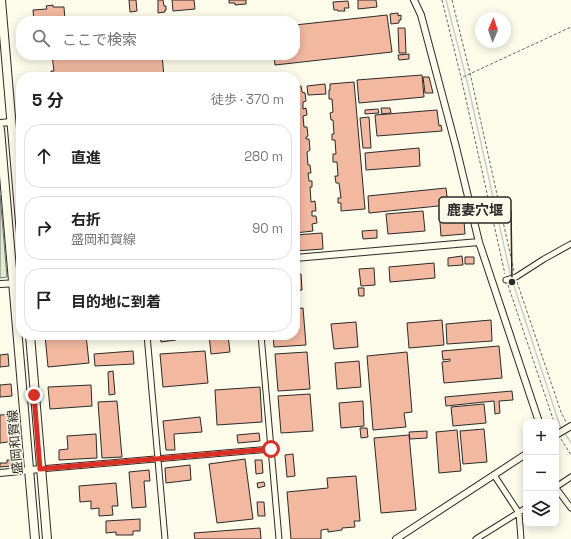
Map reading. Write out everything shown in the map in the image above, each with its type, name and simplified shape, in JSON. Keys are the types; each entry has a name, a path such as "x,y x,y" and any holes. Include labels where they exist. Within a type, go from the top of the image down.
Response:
{"main road":[{"path":"1,0 16,178"},
{"name":"盛岡和賀線","path":"0,129 16,274"},
{"name":"盛岡和賀線","path":"21,340 36,539"},
{"name":"盛岡和賀線","path":"30,340 47,539"}],"street":[{"path":"414,0 421,15 456,146 479,242 538,419"},
{"path":"0,123 11,122"},
{"path":"300,258 479,242"},
{"path":"511,278 571,244"},
{"path":"0,284 16,283"},
{"path":"146,340 165,539"},
{"path":"261,340 279,539"},
{"path":"0,472 271,449"},
{"path":"396,539 524,455"},
{"path":"494,475 519,512 521,539"},
{"path":"559,485 571,477"},
{"path":"559,491 571,508"},
{"path":"476,539 523,510"}],"path":[{"path":"442,0 511,278 553,419"},
{"path":"452,0 469,74 511,278 561,412 564,431 571,455"},
{"path":"462,77 571,27"}],"green space":[{"path":"0,195 7,277 0,278"}],"building":[{"path":"129,0 136,0 137,11 130,12"},
{"path":"158,0 163,0 164,6 166,6 165,12 158,13"},
{"path":"172,0 194,0 195,9 173,11"},
{"path":"229,0 246,0 246,4 235,5 235,3 229,3"},
{"path":"358,0 376,0 377,7 358,9"},
{"path":"348,1 349,8 344,8 345,11 334,10 333,2"},
{"path":"53,5 53,7 64,7 65,16 34,16 33,10 47,9 46,6"},
{"path":"398,13 398,16 401,15 401,20 399,20 399,23 391,24 390,14"},
{"path":"387,15 392,52 275,65 274,60 300,60 300,24"},
{"path":"398,28 405,28 406,53 399,53"},
{"path":"409,54 409,59 399,60 398,55"},
{"path":"53,60 162,60 164,72 51,72 54,71"},
{"path":"422,75 424,97 359,103 357,80"},
{"path":"423,77 429,77 433,93 425,93"},
{"path":"354,82 365,209 341,211 341,203 338,203 338,198 341,198 339,183 336,183 335,176 338,176 337,162 333,162 333,154 336,154 335,140 332,140 332,134 334,134 333,120 331,120 330,113 333,112 332,99 329,99 329,90 330,84"},
{"path":"325,84 326,94 308,95 307,86"},
{"path":"300,86 302,92 305,93 306,101 303,102 303,109 306,108 307,115 303,116 304,127 307,127 308,136 306,139 309,139 310,150 307,152 308,165 310,165 311,173 308,173 309,181 312,181 312,187 310,187 311,202 315,201 316,211 312,211 312,216 316,216 317,223 312,224 313,231 300,232"},
{"path":"381,108 390,108 391,113 382,114"},
{"path":"378,109 379,113 365,114 365,110"},
{"path":"437,110 439,126 441,125 442,131 377,136 375,115"},
{"path":"369,117 371,148 363,148 360,118"},
{"path":"419,148 420,166 366,170 365,153"},
{"path":"446,188 448,205 369,213 368,196"},
{"path":"463,207 465,234 441,236 439,209"},
{"path":"423,211 425,231 388,234 386,214"},
{"path":"377,230 377,238 363,239 362,231"},
{"path":"322,233 323,249 300,251 300,235"},
{"path":"462,256 463,265 448,266 448,258"},
{"path":"465,257 474,257 474,264 465,264"},
{"path":"434,263 435,278 390,282 389,267"},
{"path":"374,268 375,285 361,286 359,269"},
{"path":"300,274 301,274 302,290 300,290"},
{"path":"358,288 364,288 364,296 359,296"},
{"path":"300,308 303,308 306,345 274,347 273,340 300,340"},
{"path":"442,320 444,345 409,348 407,323"},
{"path":"491,320 492,341 447,344 446,324"},
{"path":"356,322 358,347 334,349 331,324"},
{"path":"45,340 87,340 89,363 48,367"},
{"path":"161,340 176,340 161,342"},
{"path":"210,340 229,340 230,352 211,354"},
{"path":"499,346 502,378 444,383 442,362 450,361 450,359 443,360 442,351"},
{"path":"133,351 134,364 95,366 94,354"},
{"path":"205,351 208,383 163,387 160,354"},
{"path":"307,352 310,389 278,391 275,354"},
{"path":"407,352 412,412 404,413 406,427 373,430 367,356"},
{"path":"8,354 9,366 0,367 0,355"},
{"path":"359,361 361,387 337,389 335,363"},
{"path":"113,371 115,394 109,395 108,372"},
{"path":"11,384 12,396 0,397 0,385"},
{"path":"91,385 92,406 50,409 48,387"},
{"path":"260,387 262,422 217,425 215,390"},
{"path":"512,391 513,400 499,401 500,413 495,414 494,401 446,406 445,397"},
{"path":"310,394 313,431 281,433 278,396"},
{"path":"117,401 122,457 102,458 98,402"},
{"path":"363,401 364,426 341,428 339,403"},
{"path":"484,404 486,423 453,426 451,407"},
{"path":"14,414 16,441 0,443 0,415"},
{"path":"200,417 202,432 174,434 175,450 166,450 163,421"},
{"path":"360,428 367,428 368,437 361,438"},
{"path":"484,429 487,462 463,464 460,431"},
{"path":"457,430 461,471 439,473 436,432"},
{"path":"427,431 427,438 410,439 409,432"},
{"path":"259,433 260,441 238,443 237,435"},
{"path":"96,434 97,458 59,460 59,450 68,449 67,436"},
{"path":"409,435 416,510 381,513 374,438"},
{"path":"293,454 295,476 287,477 285,455"},
{"path":"245,459 253,519 217,523 209,464"},
{"path":"7,460 10,460 11,466 0,467 0,463 7,463"},
{"path":"255,460 262,460 263,473 256,474"},
{"path":"190,465 191,480 166,483 165,468"},
{"path":"149,470 150,481 144,481 146,507 132,508 129,472"},
{"path":"356,476 360,521 354,521 355,527 342,528 342,530 328,532 328,529 321,530 321,539 291,539 287,492 328,488 327,478"},
{"path":"264,482 265,486 258,488 257,483"},
{"path":"116,483 118,506 112,506 113,515 99,516 99,508 91,509 91,501 80,502 79,486"},
{"path":"257,502 264,502 265,516 258,516"},
{"path":"140,519 140,531 133,531 133,535 116,535 116,532 106,533 106,521"},
{"path":"260,528 261,539 195,539 194,533"}],"waterway":[{"path":"446,0 467,81 511,277"},
{"path":"512,280 560,426 563,430"},
{"path":"565,433 571,443"}],"place":[{"name":"鹿妻穴堰","path":"512,282"}],"route":[{"path":"34,395 40,469 271,449"}]}
